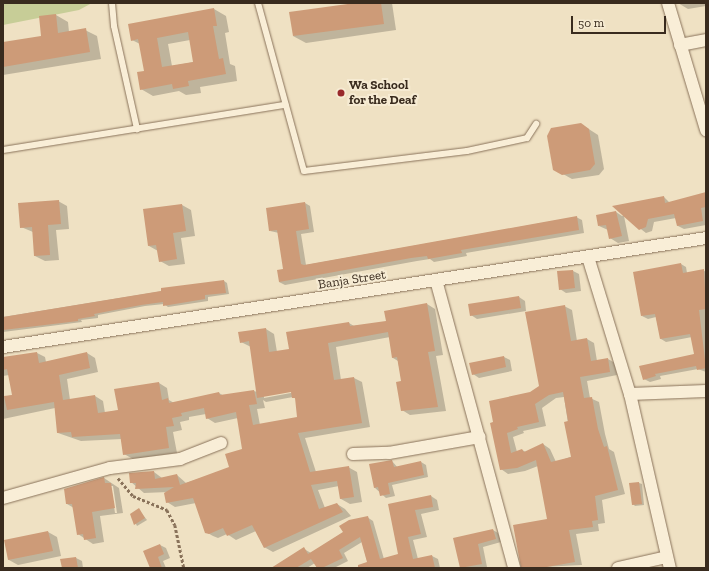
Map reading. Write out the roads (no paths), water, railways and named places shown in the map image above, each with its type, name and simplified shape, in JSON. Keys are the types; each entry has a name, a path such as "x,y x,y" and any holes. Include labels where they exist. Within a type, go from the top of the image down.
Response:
{"street":[{"path":"668,3 706,130"},
{"path":"680,45 706,40"},
{"name":"Banja Street","path":"3,347 706,238"},
{"path":"588,256 630,394 669,562 618,568"},
{"path":"436,280 480,437 514,568"},
{"path":"630,394 706,391"},
{"path":"353,454 389,453 480,437"},
{"path":"3,498 110,468 180,459 221,443"}],"lane":[{"path":"112,3 114,26 137,129"},
{"path":"258,3 304,171 467,151 527,138 536,124"},
{"path":"3,150 285,105"}],"place":[{"name":"Wa School for the Deaf","path":"341,93"}]}
